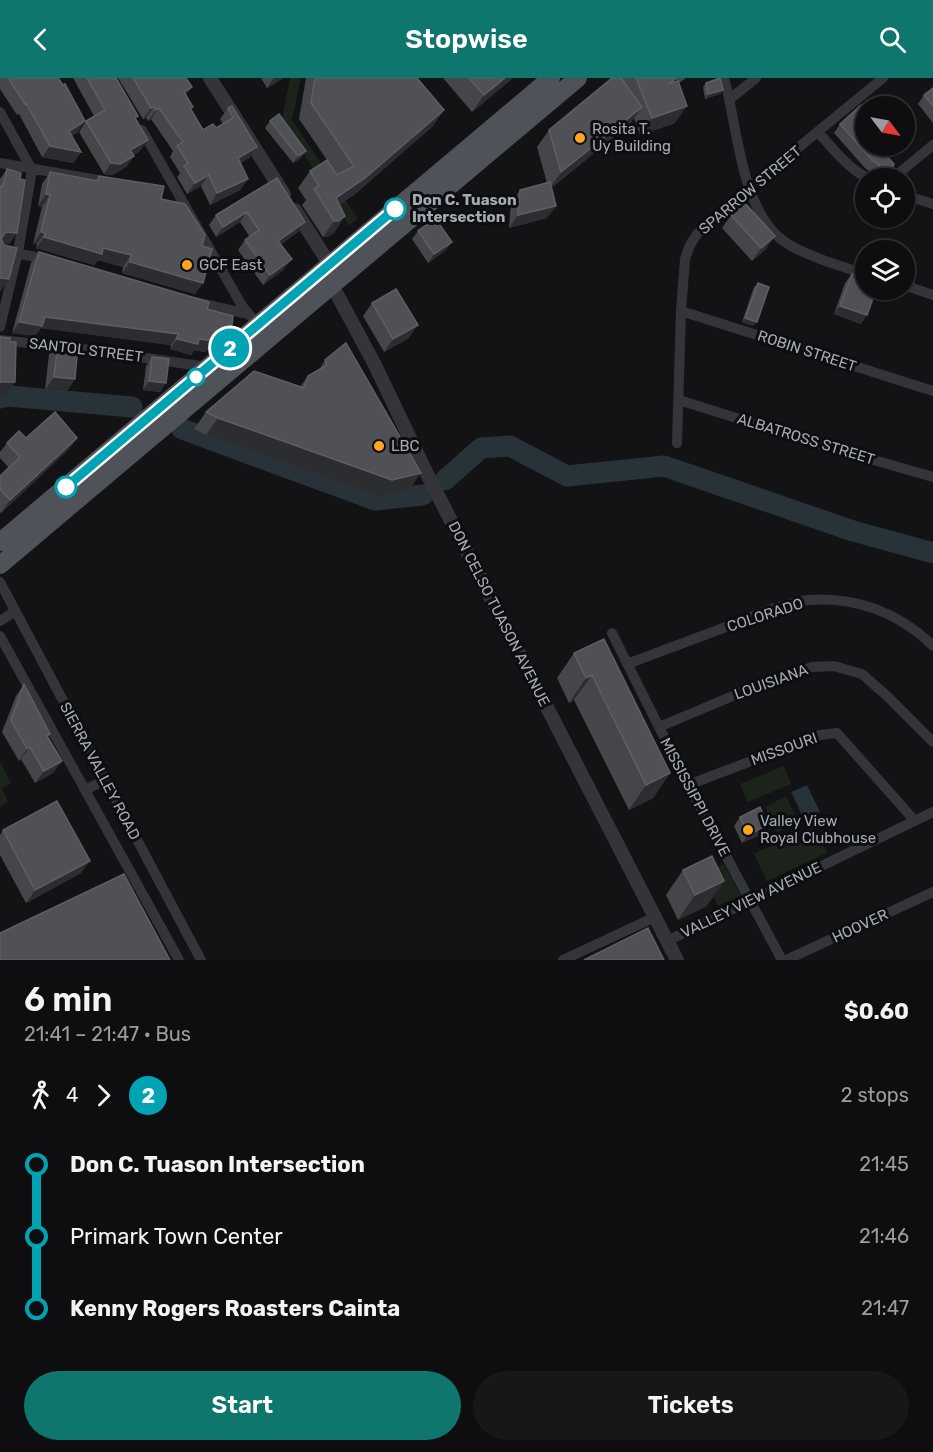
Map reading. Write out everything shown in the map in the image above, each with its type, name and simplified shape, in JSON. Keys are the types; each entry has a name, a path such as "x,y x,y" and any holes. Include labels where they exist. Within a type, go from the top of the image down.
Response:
{"main road":[{"path":"2,536 207,367 253,320 330,265 551,78"},
{"path":"0,565 578,78"}],"street":[{"path":"210,78 330,265"},
{"path":"724,78 748,189 769,228 783,241 821,259 855,270"},
{"path":"730,99 756,78"},
{"name":"SPARROW STREET","path":"677,443 681,311 685,259 690,245 697,234 748,189 883,78"},
{"path":"0,112 33,170 18,252 0,327"},
{"path":"134,116 173,192 253,320"},
{"path":"818,132 855,170"},
{"path":"905,168 933,145"},
{"path":"0,163 122,184"},
{"path":"915,198 933,204"},
{"path":"0,250 58,262"},
{"name":"DON CELSO TUASON AVENUE","path":"330,265 332,285 374,363 434,487 677,960"},
{"path":"915,289 933,295"},
{"path":"188,300 253,320"},
{"name":"ROBIN STREET","path":"681,311 933,391"},
{"name":"SANTOL STREET","path":"0,340 92,350 207,367"},
{"name":"ALBATROSS STREET","path":"680,400 933,477"},
{"name":"SIERRA VALLEY ROAD","path":"0,582 201,960"},
{"name":"COLORADO","path":"627,664 807,600 852,600 889,614 926,638 933,646"},
{"path":"0,621 15,611"},
{"name":"MISSISSIPPI DRIVE","path":"612,633 688,785 784,960"},
{"name":"SIERRA VALLEY ROAD","path":"0,636 179,960"},
{"name":"LOUISIANA","path":"658,727 812,666 834,666 861,674 887,696 933,742"},
{"name":"MISSOURI","path":"688,785 820,735 837,733 915,821"},
{"path":"85,790 105,780"},
{"name":"VALLEY VIEW AVENUE","path":"667,940 933,812"},
{"name":"HOOVER","path":"784,960 933,892"},
{"path":"563,960 655,917"}],"shaded area":[{"path":"290,78 301,78 292,120 358,219 349,226 282,119"},
{"path":"0,762 11,783 2,788 8,802 0,806"},
{"path":"784,766 791,784 748,802 740,784"},
{"path":"807,785 820,812 804,819 791,792"},
{"path":"786,796 798,822 777,832 765,807"},
{"path":"814,826 827,853 767,881 754,854"},
{"path":"724,864 741,896 718,906 703,875"}],"building":[{"path":"8,78 58,78 63,85 65,84 85,121 69,131 81,152 50,146 26,103"},
{"path":"87,78 116,78 138,116 135,118 148,140 130,150 134,156 120,164 111,163 86,121 105,110"},
{"path":"133,78 186,78 192,87 184,92 203,130 213,124 216,128 233,118 228,108 232,106 257,147 238,158 248,179 217,193 209,175 195,183 184,166 188,163 177,146 183,142 159,108 156,110 154,107 151,108"},
{"path":"315,78 417,78 444,110 365,178 336,198 345,216 338,221 334,221 314,189 319,186 310,171 327,160 337,175 354,166 311,103"},
{"path":"469,78 505,78 484,95"},
{"name":"Rosita T. Uy Building","path":"612,78 621,78 642,107 561,172 549,130"},
{"path":"636,78 676,78 668,84 678,81 687,106 652,118"},
{"path":"720,78 723,90 708,94 706,83"},
{"path":"933,88 933,106 924,95"},
{"path":"855,110 855,141 840,124"},
{"path":"279,114 306,151 298,156 270,121"},
{"path":"868,156 887,156 894,164 893,168 880,168"},
{"path":"7,169 21,173 20,179 25,180 17,233 6,232 1,238 4,245 17,248 9,279 0,278 0,188 3,186"},
{"path":"50,172 98,181 99,176 164,186 161,199 185,204 205,235 202,246 212,249 203,283 130,262 131,255 103,248 102,254 44,237 45,233 41,232 50,195 46,194"},
{"path":"277,178 305,222 278,241 292,259 270,275 245,240 259,230 247,212 223,227 216,215"},
{"path":"550,182 556,206 518,215 520,190"},
{"path":"745,203 775,236 761,248 731,215"},
{"path":"435,218 452,242 434,254 418,231"},
{"path":"39,252 209,302 207,309 233,316 232,325 213,341 199,339 198,344 177,339 178,334 45,317 42,326 19,322"},
{"path":"852,274 855,275 855,300 872,300 867,315 840,306"},
{"path":"758,283 769,287 757,322 745,318"},
{"path":"396,289 418,325 393,339 372,303"},
{"path":"0,337 10,338 10,342 16,342 15,382 0,382"},
{"path":"58,342 78,344 75,379 54,377"},
{"path":"346,343 421,473 392,480 206,412 254,371 304,388 308,376 327,365 325,360"},
{"path":"152,357 169,359 166,383 149,381"},
{"path":"55,412 77,438 10,500 0,489 0,476 20,457 7,443 19,431 26,438"},
{"path":"604,639 670,773 646,785 592,675 586,678 574,653"},
{"path":"24,684 50,734 47,736 62,761 44,771 30,747 27,749 11,720"},
{"path":"57,801 90,861 35,890 3,830"},
{"path":"760,807 768,825 748,835 740,817"},
{"path":"712,856 724,881 695,895 683,870"},
{"path":"124,874 170,960 0,960 0,933"},
{"path":"648,928 664,960 584,960"}],"waterway":[{"path":"0,398 8,396 132,407"},
{"path":"182,429 375,500 423,495"},
{"path":"445,480 481,448 510,446 567,476 664,466 853,531 933,553"}],"bus line":[{"name":"2","path":"66,487 395,209"}],"place":[{"name":"Rosita T. Uy Building","path":"580,138"},
{"name":"Don C. Tuason Intersection","path":"395,209"},
{"name":"GCF East","path":"187,265"},
{"name":"LBC","path":"379,446"},
{"name":"Valley View Royal Clubhouse","path":"748,830"}]}
